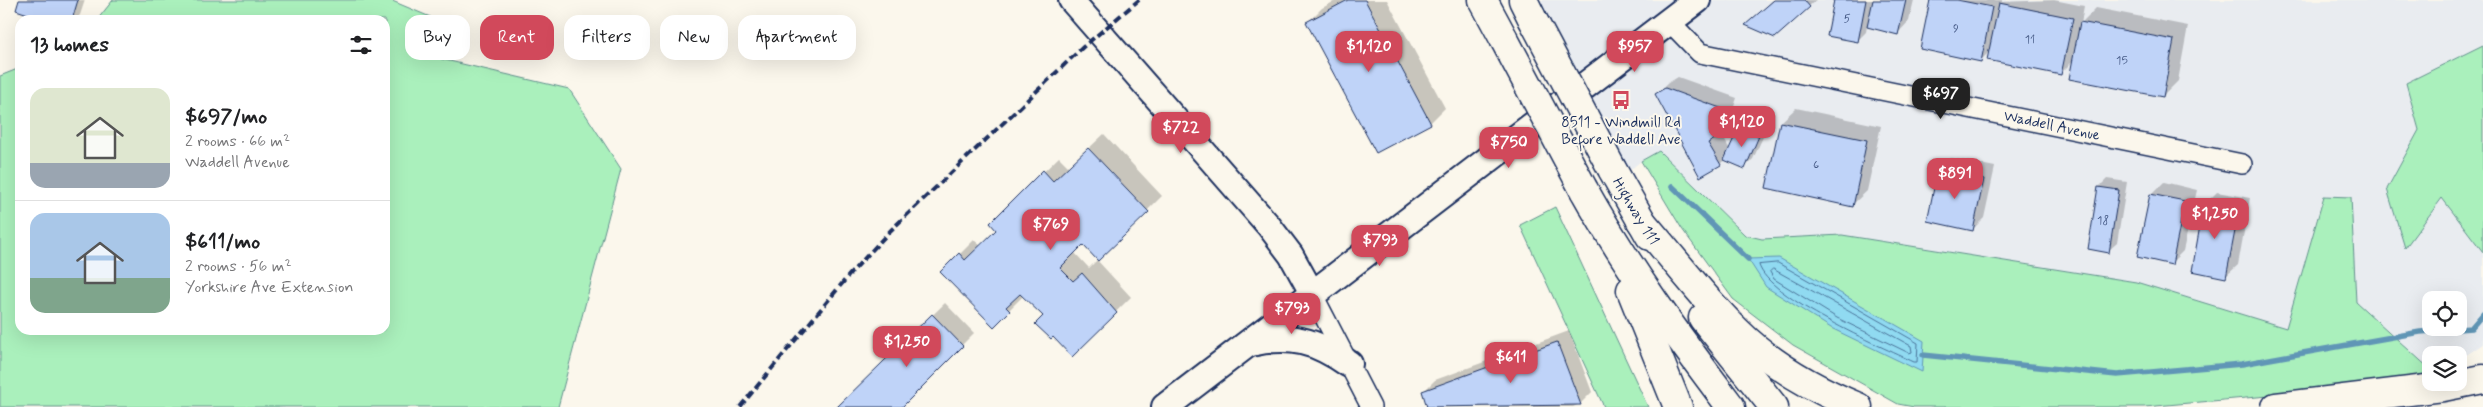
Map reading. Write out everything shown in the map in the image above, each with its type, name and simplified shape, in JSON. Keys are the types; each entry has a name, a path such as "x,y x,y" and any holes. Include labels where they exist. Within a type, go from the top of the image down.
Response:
{"highway":[{"path":"1483,0 1609,235 1671,328 1731,407"},
{"name":"Highway 111","path":"1527,9 1641,221 1703,317 1774,407"},
{"path":"1641,221 1736,330 1779,366 1836,398 1858,407"},
{"path":"1609,235 1678,407"},
{"path":"2276,407 2443,387 2483,379"}],"main road":[{"path":"1165,407 1697,0"},
{"path":"1247,344 1271,338 1302,341 1318,345 1349,364"}],"street":[{"path":"1071,0 1269,226 1291,255 1371,407"},
{"name":"Waddell Avenue","path":"1669,21 1700,53 2242,164"}],"shaded area":[{"path":"1512,0 2483,0 2483,45 2406,83 2419,130 2387,189 2405,247 2442,198 2483,252 2483,344 2467,355 2467,346 2422,346 2422,362 2356,302 2351,197 2323,197 2286,328 2136,282 1843,235 1762,239 1745,235 1659,151 1641,161 1609,187"}],"green space":[{"path":"113,0 390,0 426,15 405,15 405,60 445,60 569,89 621,169 558,407 0,407 0,76 15,70 15,335 390,335 390,15 101,15"},
{"path":"2483,45 2483,252 2442,198 2405,248 2387,189 2419,130 2406,83"},
{"path":"1659,151 1745,235 1762,239 1842,235 2136,282 2286,328 2324,196 2351,197 2356,302 2422,362 2422,376 2291,394 2144,407 1914,407 1898,404 1793,345 1733,299 1682,229 1641,161"},
{"path":"1555,207 1648,407 1604,407 1520,225"}],"water":[{"path":"1779,258 1924,341 1922,372 1831,328 1766,287 1748,259"}],"building":[{"path":"19,0 78,0 74,15 31,15 16,10"},
{"path":"1348,0 1365,0 1431,124 1376,153 1306,22"},
{"path":"1774,0 1804,0 1810,7 1775,38 1745,25"},
{"path":"1834,0 1866,0 1858,42 1827,36"},
{"path":"1873,0 1906,0 1898,35 1867,27"},
{"path":"1930,0 1957,0 1992,7 1981,62 1920,49"},
{"path":"1999,3 2073,18 2061,75 1987,60"},
{"path":"2080,22 2174,40 2163,97 2069,79"},
{"path":"1665,88 1726,110 1715,139 1708,143 1721,165 1700,177 1655,94"},
{"path":"1780,122 1867,140 1853,207 1766,188"},
{"path":"1739,127 1759,136 1745,169 1724,160"},
{"path":"1088,148 1149,212 1098,261 1083,245 1060,268 1073,281 1082,273 1117,313 1072,357 1053,337 1051,339 1035,324 1043,316 1020,294 1006,307 1010,311 994,327 940,272 959,253 965,260 996,230 990,223 1043,170 1053,181"},
{"path":"1938,169 1984,179 1973,231 1927,221"},
{"path":"2098,187 2119,190 2109,253 2088,249"},
{"path":"2150,194 2185,201 2172,265 2137,257"},
{"path":"2204,203 2239,210 2226,278 2192,271"},
{"path":"932,314 963,346 902,407 837,407"},
{"path":"1557,342 1581,405 1427,407 1422,391"}],"waterway":[{"path":"1672,186 1748,259"},
{"path":"1923,355 2117,375 2242,364 2420,332 2471,328 2483,314"}],"railway":[{"path":"740,407 850,274 890,231 1083,47 1139,0"}],"place":[{"name":"8511 - Windmill Rd Before Waddell Ave","path":"1621,100"}]}
